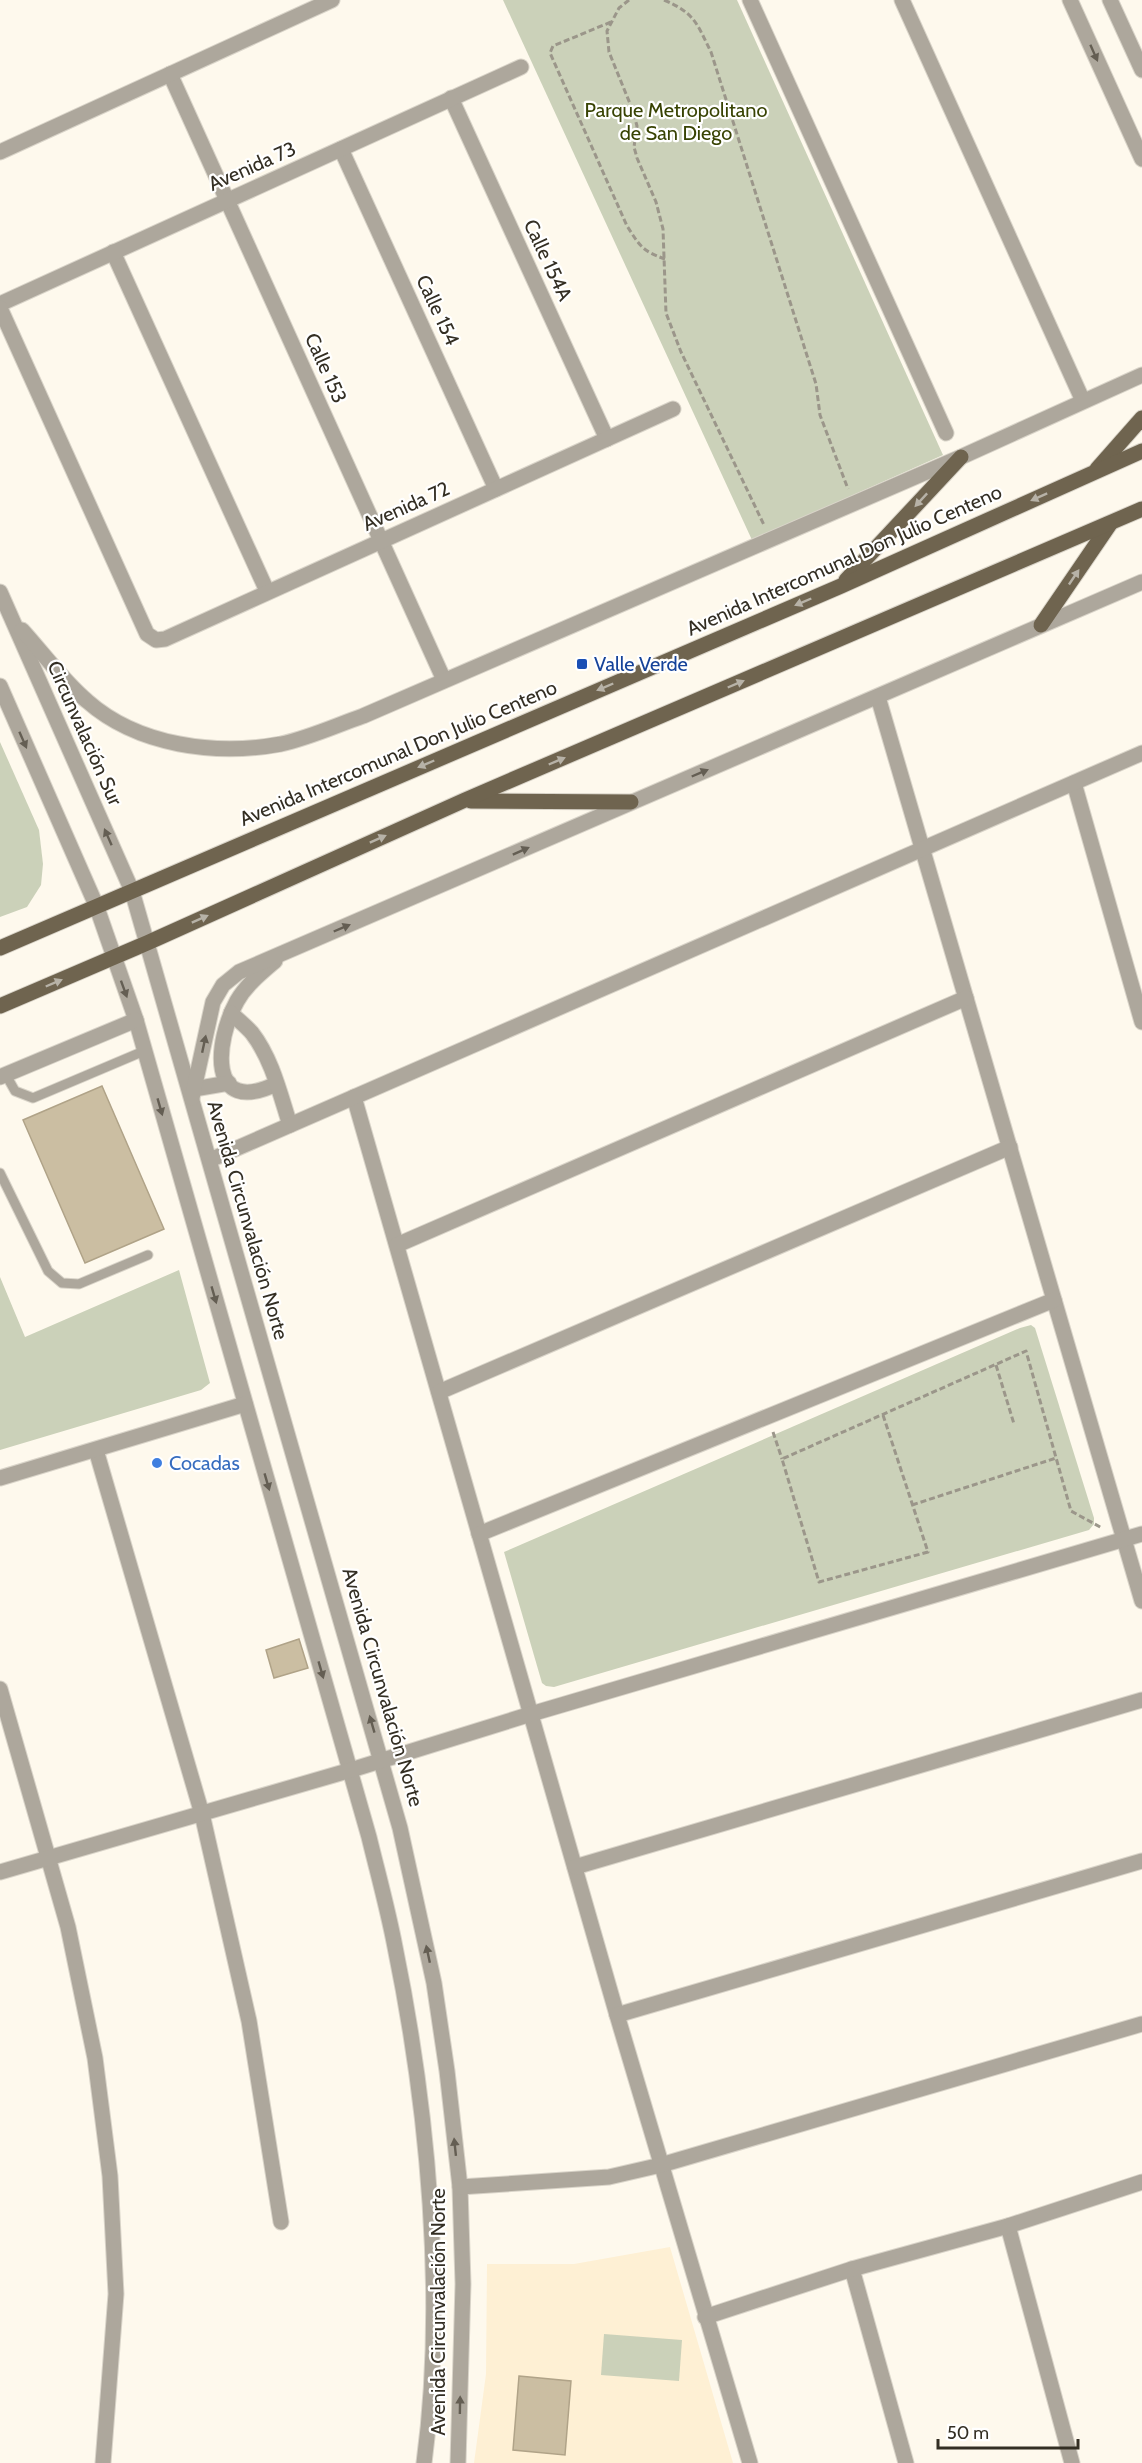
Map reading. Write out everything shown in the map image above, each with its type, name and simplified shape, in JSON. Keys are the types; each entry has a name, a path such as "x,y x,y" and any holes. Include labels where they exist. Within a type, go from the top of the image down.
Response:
{"main road":[{"path":"1093,473 1142,418"},
{"name":"Avenida Intercomunal Don Julio Centeno","path":"0,948 841,586 1142,451"},
{"path":"841,586 961,457"},
{"path":"0,1006 147,943 465,800 1142,509"},
{"path":"1041,625 1110,523"},
{"path":"465,800 632,802"}],"street":[{"path":"750,0 946,432"},
{"path":"902,0 1083,401"},
{"path":"1070,0 1142,159"},
{"path":"1110,0 1142,70"},
{"path":"0,152 325,1"},
{"name":"Avenida 73","path":"0,306 113,252 521,67"},
{"name":"Calle 153","path":"170,74 444,680"},
{"name":"Calle 154A","path":"451,99 607,439"},
{"name":"Calle 154","path":"341,148 496,489"},
{"path":"113,252 267,591"},
{"name":"Avenida 72","path":"0,306 147,634 156,640 165,639 380,540 673,410"},
{"path":"12,619 87,702 129,730 187,746 234,749 282,744 363,716 961,457 1142,375"},
{"path":"193,1095 213,1002 223,985 238,972 1142,582"},
{"name":"Circunvalación Sur","path":"0,592 132,891 147,943"},
{"path":"0,686 96,905"},
{"path":"878,697 1142,1601"},
{"path":"210,1160 1142,753"},
{"path":"1074,783 1142,1022"},
{"name":"Avenida Circunvalación Norte","path":"96,905 136,1020 351,1770 395,1948 414,2060 428,2188 432,2295 431,2361 424,2463"},
{"name":"Avenida Circunvalación Norte","path":"147,943 193,1095 383,1761 434,1983 460,2187 463,2284 458,2463"},
{"path":"276,1084 253,1094 244,1094 229,1083 220,1059 221,1044 231,1013 249,985 284,953"},
{"path":"397,1245 966,998"},
{"path":"231,1013 251,1031 261,1047 290,1125"},
{"path":"3,1076 136,1020"},
{"path":"193,1095 229,1083"},
{"path":"354,1097 617,2015 750,2463"},
{"path":"439,1392 1010,1148"},
{"path":"479,1534 1054,1300"},
{"path":"0,1478 245,1404"},
{"path":"96,1450 202,1814 249,2021 281,2222"},
{"path":"0,1872 383,1761 531,1714 1142,1534"},
{"path":"0,1689 68,1927 95,2058 110,2176 117,2294 103,2463"},
{"path":"575,1868 1142,1700"},
{"path":"617,2015 1142,1861"},
{"path":"460,2187 609,2177 661,2165 1142,2024"},
{"path":"705,2317 852,2269 1008,2226 1142,2182"},
{"path":"1008,2226 1072,2463"},
{"path":"852,2269 906,2463"}],"lane":[{"path":"3,1076 15,1091 33,1098 144,1051"},
{"path":"0,1173 48,1271 62,1283 79,1284 148,1255"}],"path":[{"path":"629,0 619,8 607,31 609,52 637,126 634,147 656,202 663,229 666,313 681,352 770,539"},
{"path":"664,0 684,8 696,22 711,52 816,384 820,416 854,503"},
{"path":"611,22 553,46 550,53 627,226 639,246 647,253 665,259"},
{"path":"782,1459 1026,1351 1071,1511 1124,1539"},
{"path":"996,1365 1014,1424"},
{"path":"768,1416 819,1582 928,1552 883,1415"},
{"path":"912,1505 1056,1458"}],"shaded area":[{"path":"670,2247 733,2463 474,2463 486,2374 487,2264 574,2264"}],"green space":[{"name":"Parque Metropolitano de San Diego","path":"503,0 737,0 943,455 752,540"},
{"path":"0,742 39,830 43,864 41,885 27,907 0,917"},
{"path":"179,1270 210,1383 201,1390 0,1450 0,1277 25,1337"},
{"path":"1031,1325 1035,1328 1094,1518 1094,1524 1089,1530 554,1687 542,1683 504,1552"},
{"path":"604,2334 682,2340 679,2381 601,2375"}],"building":[{"path":"102,1086 164,1229 85,1263 23,1120"},
{"path":"299,1639 308,1668 274,1678 266,1650"},
{"path":"519,2376 571,2381 565,2455 513,2450"}],"place":[{"name":"Valle Verde","path":"582,664"},
{"name":"Cocadas","path":"157,1463"}]}
